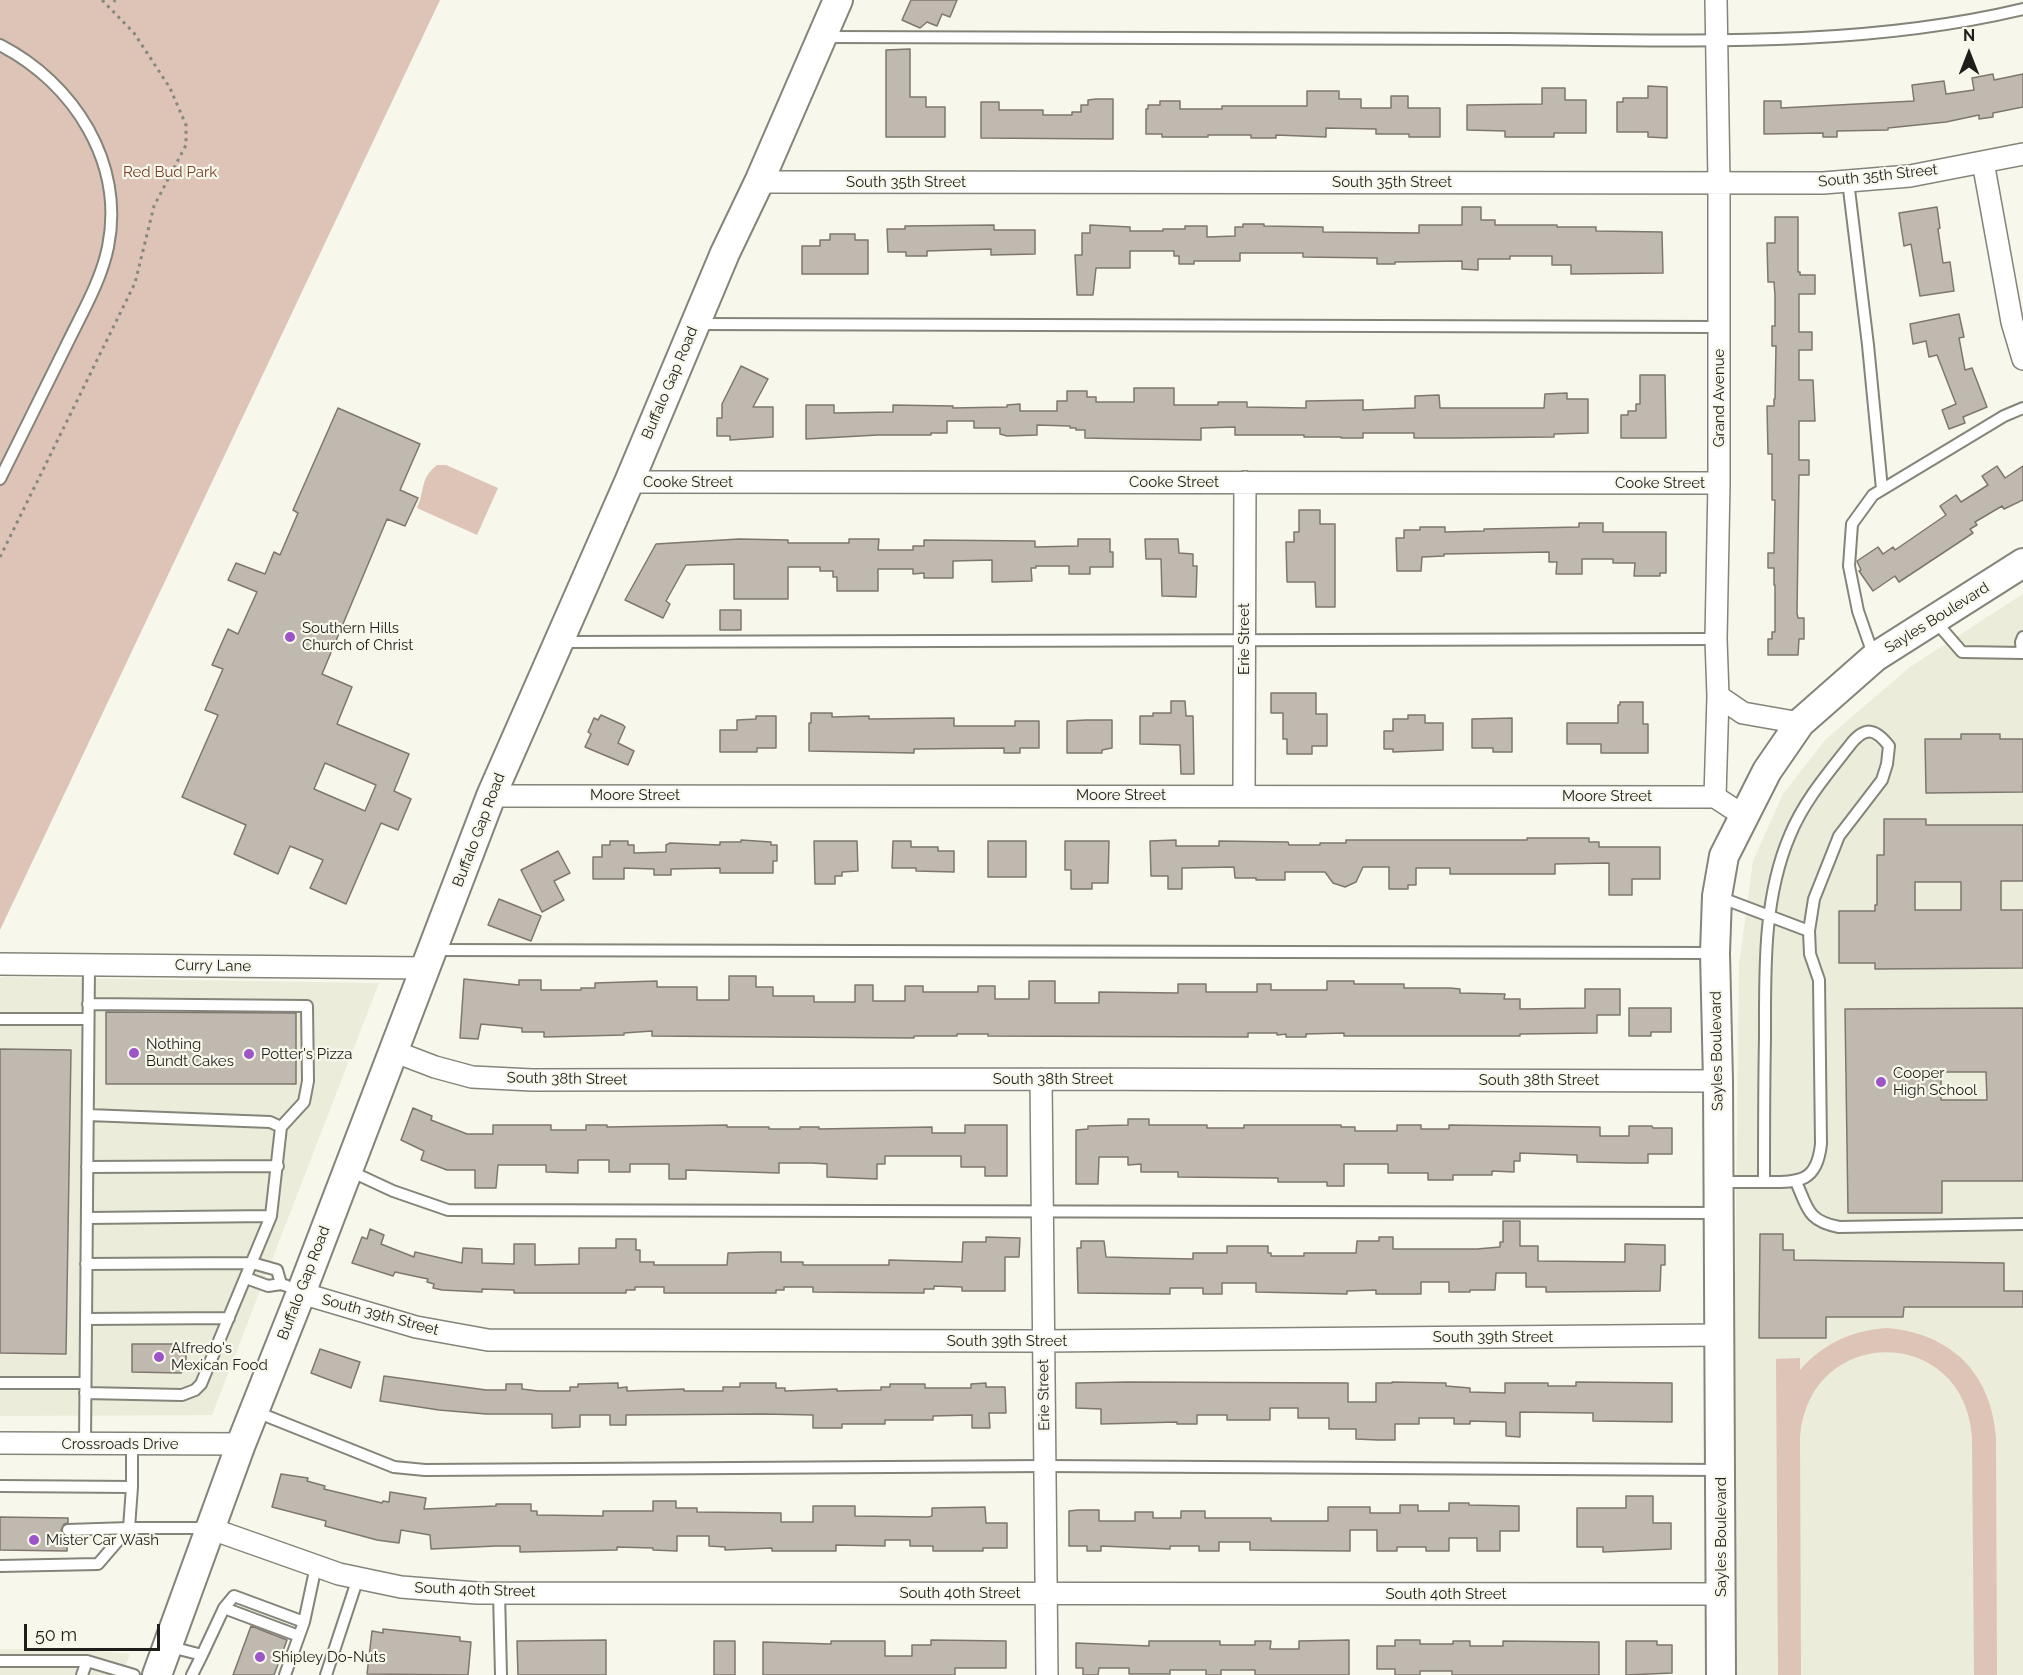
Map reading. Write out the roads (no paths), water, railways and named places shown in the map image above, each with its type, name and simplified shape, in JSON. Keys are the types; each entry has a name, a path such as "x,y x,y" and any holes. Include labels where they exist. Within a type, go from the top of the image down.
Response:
{"main road":[{"name":"Buffalo Gap Road","path":"157,1675 209,1528 254,1411 291,1288 347,1170 491,796 629,482 724,253 759,182 838,0"},
{"name":"Sayles Boulevard","path":"1721,1675 1719,1182 1715,953 1717,896 1724,856 1767,771 1800,723 1875,657 2023,563"}],"street":[{"name":"Grand Avenue","path":"1715,796 1719,483 1719,182 1716,0"},
{"name":"South 35th Street","path":"759,182 1823,183 1910,176 2023,154"},
{"path":"1983,162 2010,311 2023,359"},
{"name":"Cooke Street","path":"629,482 1719,483"},
{"name":"Erie Street","path":"1244,795 1245,482"},
{"path":"1718,696 1743,712 1768,719 1800,723"},
{"name":"Moore Street","path":"491,796 1715,796"},
{"path":"1715,796 1744,816"},
{"name":"Curry Lane","path":"0,964 88,965 429,959"},
{"name":"South 38th Street","path":"393,1051 472,1077 532,1080 1718,1081"},
{"name":"Erie Street","path":"1041,1079 1047,1675"},
{"name":"South 39th Street","path":"291,1288 416,1327 488,1340 1043,1341 1720,1335"},
{"name":"Crossroads Drive","path":"0,1443 241,1444"},
{"name":"South 40th Street","path":"209,1528 316,1566 358,1578 401,1587 499,1593 1721,1594"}],"lane":[{"path":"821,37 1716,40 1885,34 1981,19 2023,9"},
{"path":"0,45 31,63 61,90 74,106 95,141 108,178 112,214 108,249 96,284 0,478"},
{"path":"1848,181 1868,345 1882,489"},
{"path":"695,324 1719,327"},
{"path":"1875,657 1858,611 1849,566 1852,524 1873,495 2004,416 2023,408"},
{"path":"1934,620 1962,652 2022,653 2023,638"},
{"path":"558,642 1716,639"},
{"path":"1719,1182 1764,1182 1796,1182 1810,1174 1819,1161 1821,1144 1819,980 1810,954 1809,931 1814,899 1839,836 1882,780 1889,746 1880,734 1872,731 1857,736 1817,786 1790,835 1775,880 1769,916 1765,980 1764,1182"},
{"path":"1717,896 1809,931"},
{"path":"429,959 1715,953"},
{"path":"85,1443 88,965"},
{"path":"0,1383 182,1395 195,1390 201,1384 271,1216 281,1127 304,1102 308,1081 307,1006 88,1004"},
{"path":"0,1019 88,1019"},
{"path":"88,1114 270,1122 281,1127"},
{"path":"87,1167 278,1166"},
{"path":"347,1170 393,1191 448,1210 1719,1213"},
{"path":"1796,1182 1813,1218 1824,1224 1839,1227 2023,1224"},
{"path":"87,1218 271,1216"},
{"path":"86,1264 252,1263 277,1269 291,1288"},
{"path":"246,1278 268,1286 291,1288"},
{"path":"86,1319 229,1318"},
{"path":"254,1411 394,1467 425,1470 1045,1466 1720,1470"},
{"path":"0,1566 98,1564 129,1528 132,1444"},
{"path":"0,1486 132,1487"},
{"path":"68,1530 209,1528"},
{"path":"285,1675 304,1622 316,1566"},
{"path":"326,1675 358,1578"},
{"path":"499,1593 501,1675"},
{"path":"192,1675 224,1608 234,1596 304,1622"},
{"path":"224,1608 299,1636"},
{"path":"168,1646 202,1655"},
{"path":"0,1661 87,1661 134,1675"},
{"path":"82,1675 87,1661"}],"place":[{"name":"Southern Hills Church of Christ","path":"290,637"},
{"name":"Nothing Bundt Cakes","path":"134,1053"},
{"name":"Potter's Pizza","path":"249,1054"},
{"name":"Cooper High School","path":"1881,1082"},
{"name":"Alfredo's Mexican Food","path":"159,1357"},
{"name":"Mister Car Wash","path":"34,1540"},
{"name":"Shipley Do-Nuts","path":"260,1657"}],"park label":[{"name":"Red Bud Park","path":"170,172"}]}
